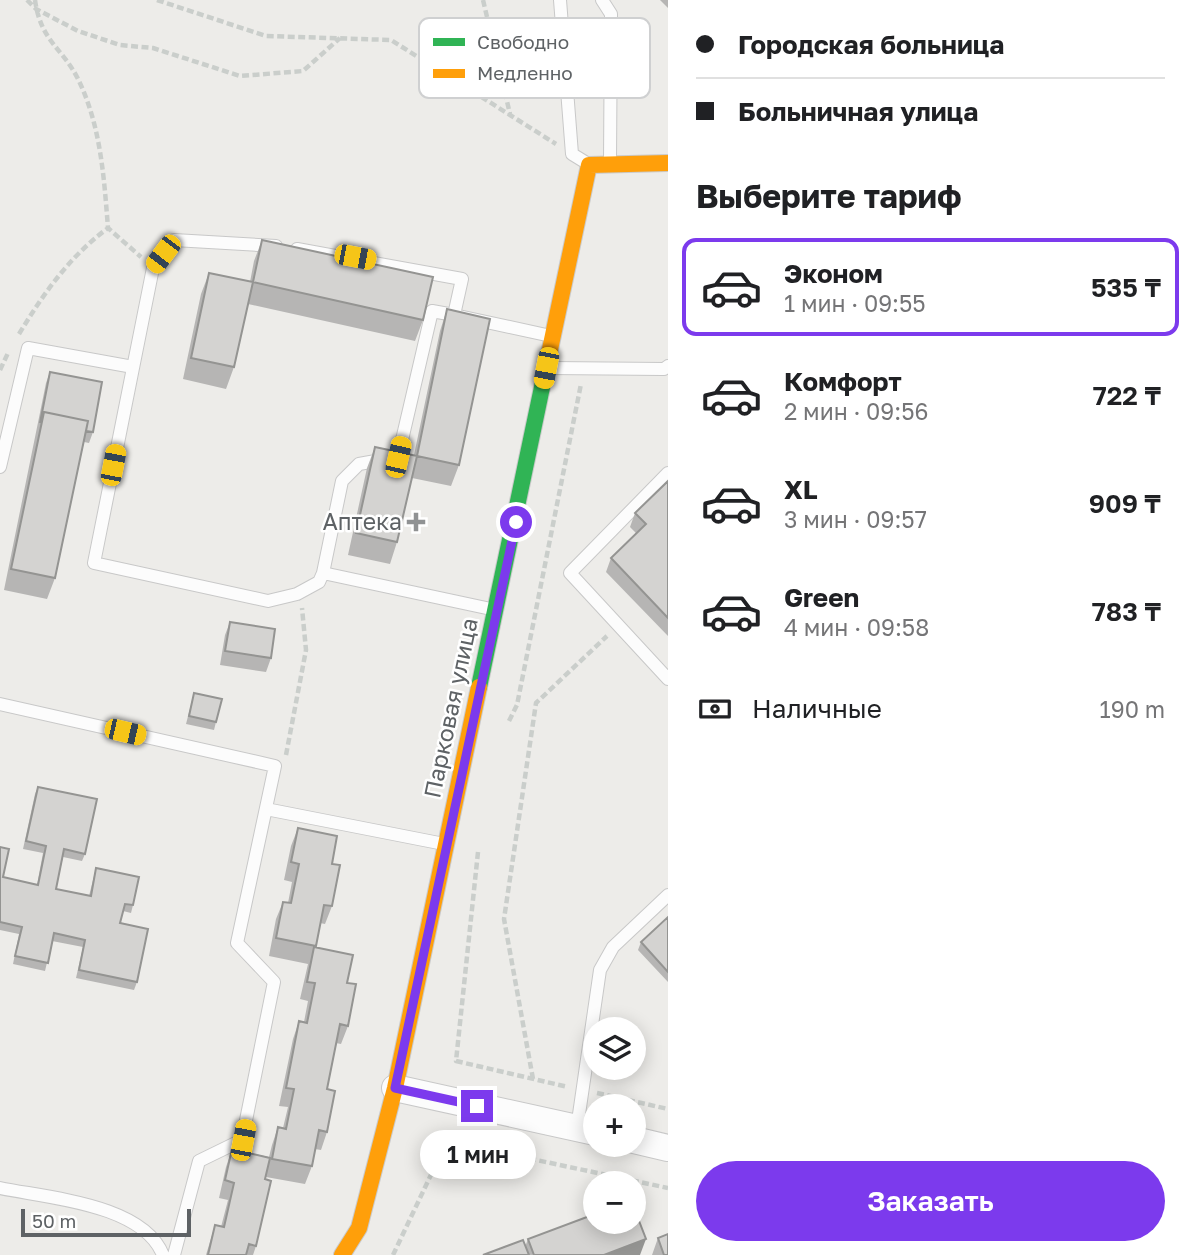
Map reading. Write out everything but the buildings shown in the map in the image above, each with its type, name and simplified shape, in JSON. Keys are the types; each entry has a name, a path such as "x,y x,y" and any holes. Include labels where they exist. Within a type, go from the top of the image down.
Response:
{"street":[{"path":"589,164 668,163"},
{"name":"Парковая улица","path":"342,1255 359,1228 395,1088 589,164"},
{"path":"395,1088 583,1129"},
{"path":"646,1143 668,1148"}],"lane":[{"path":"559,0 561,18"},
{"path":"602,0 611,18"},
{"path":"567,98 572,154 589,164"},
{"path":"610,98 610,164"},
{"path":"454,315 463,279 355,257 252,242 174,240 153,268 94,563 268,601 297,594 319,582 323,573 342,481 359,464 398,457 432,311 552,336"},
{"path":"0,467 28,348 133,367"},
{"path":"546,368 664,369 668,366"},
{"path":"668,474 570,573 668,679"},
{"path":"323,573 495,610"},
{"path":"0,704 275,766 237,943 274,982 243,1140 199,1161 174,1255"},
{"path":"266,809 446,844"},
{"path":"583,1100 582,1090 600,970 612,947 668,895"},
{"path":"0,1188 118,1213 158,1241 163,1255"}],"path":[{"path":"27,0 36,9 78,31 120,45 153,48 240,76 303,71 340,38"},
{"path":"34,0 38,23 78,78 98,135 108,228 153,268"},
{"path":"158,0 266,36 391,40 419,57"},
{"path":"484,0 488,18"},
{"path":"484,98 572,154"},
{"path":"506,98 510,114"},
{"path":"0,370 46,290 81,249 108,228"},
{"path":"509,721 517,705 584,368"},
{"path":"275,766 284,763 306,650 305,617 297,594"},
{"path":"533,1079 504,919 536,703 618,625"},
{"path":"478,852 456,1061 668,1109"},
{"path":"393,1255 447,1141 668,1188"}],"traffic: fast":[{"path":"479,687 545,373"}],"traffic: slow":[{"path":"545,373 589,165 668,163"},
{"path":"342,1255 359,1228 395,1088 479,687"}],"place":[{"name":"Аптека","path":"416,522"}],"route":[{"path":"477,1106 395,1088 495,610 516,522"}]}
